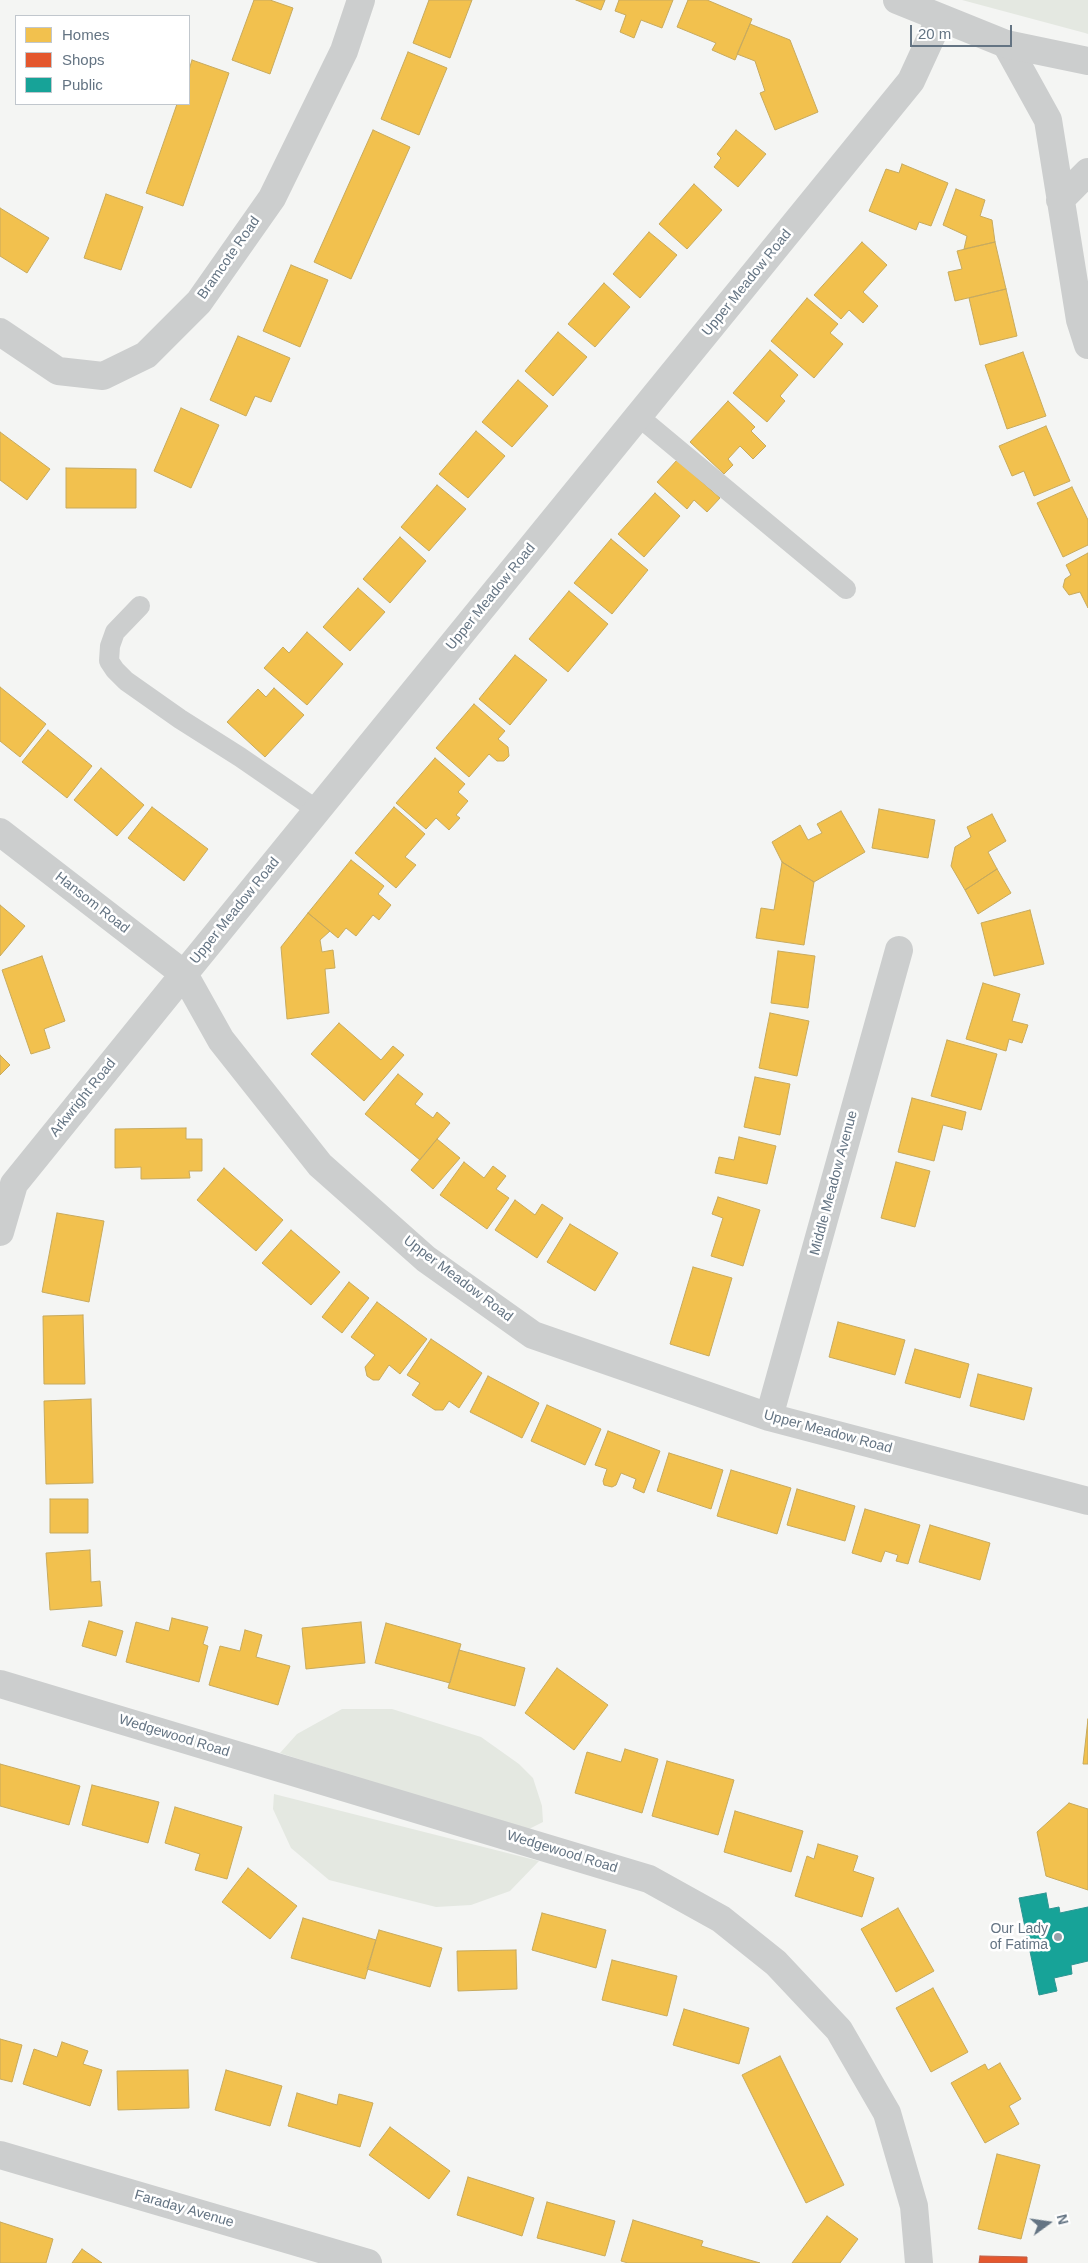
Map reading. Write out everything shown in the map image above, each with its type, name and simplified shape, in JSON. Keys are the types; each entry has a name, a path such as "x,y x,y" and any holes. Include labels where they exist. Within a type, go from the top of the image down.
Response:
{"street":[{"name":"Bramcote Road","path":"0,332 58,371 103,376 146,355 199,302 272,198 344,51 361,0"},
{"path":"897,0 1006,44 1088,60"},
{"name":"Upper Meadow Road","path":"940,18 911,81 184,974 221,1040 320,1166 426,1258 534,1335 769,1417 1088,1501"},
{"path":"1006,44 1048,120 1080,320 1088,345"},
{"path":"1060,200 1088,172"},
{"name":"Hansom Road","path":"0,832 184,974"},
{"name":"Middle Meadow Avenue","path":"769,1417 898,950"},
{"name":"Arkwright Road","path":"0,1232 14,1184 184,974"},
{"name":"Wedgewood Road","path":"0,1684 649,1879 721,1919 776,1963 839,2030 887,2113 914,2206 919,2263"},
{"name":"Faraday Avenue","path":"0,2154 368,2263"}],"lane":[{"path":"638,416 846,589"},
{"path":"140,606 115,632 110,646 109,661 116,670 126,681 180,719 240,757 317,810"}],"shaded area":[{"path":"962,0 1088,0 1088,34 1085,33"},
{"path":"342,1709 392,1709 481,1737 519,1764 533,1778 542,1806 543,1822 525,1831 280,1753 297,1734"},
{"path":"274,1794 539,1861 510,1891 471,1905 436,1907 329,1880 291,1848 273,1809"}],"building: Homes":[{"path":"254,0 270,0 293,8 270,74 232,60"},
{"path":"429,0 472,0 450,58 413,43"},
{"path":"576,0 605,0 601,10"},
{"path":"619,0 673,0 662,28 641,20 634,38 620,32 626,15 615,11"},
{"path":"688,0 707,0 752,19 735,60 712,50 716,43 677,27"},
{"path":"750,24 790,40 818,112 775,130 760,93 765,91 755,61 737,54"},
{"path":"408,52 447,68 419,135 381,119"},
{"path":"192,60 229,73 183,206 146,193 177,105 190,105 190,67"},
{"path":"373,130 410,147 351,279 314,262"},
{"path":"736,130 766,154 738,187 714,167 721,158 717,154"},
{"path":"902,164 948,183 931,226 919,222 916,230 869,211 886,169 899,173"},
{"path":"694,184 722,210 687,249 659,224"},
{"path":"956,189 985,200 980,216 992,220 995,242 964,249 967,236 943,225"},
{"path":"106,194 143,207 121,270 84,258"},
{"path":"0,208 49,238 27,273 0,256"},
{"path":"649,232 677,255 640,298 613,274"},
{"path":"862,242 887,265 863,292 878,306 863,323 849,310 841,319 814,295"},
{"path":"995,242 1006,289 955,301 948,272 962,269 957,251"},
{"path":"291,265 328,280 300,347 263,331"},
{"path":"604,283 630,307 595,347 568,324"},
{"path":"1006,289 1017,336 980,345 969,298"},
{"path":"807,298 838,324 830,333 843,344 814,378 771,341"},
{"path":"558,332 587,357 553,396 525,371"},
{"path":"238,336 290,358 271,402 255,396 246,416 210,400"},
{"path":"770,350 798,375 780,396 785,401 767,422 733,393"},
{"path":"1023,352 1046,416 1007,429 985,365"},
{"path":"518,380 548,406 512,447 482,422"},
{"path":"728,401 755,427 751,431 766,446 753,459 740,446 728,459 733,465 724,474 690,442"},
{"path":"181,408 219,425 191,488 154,471"},
{"path":"1046,426 1070,481 1034,496 1024,471 1012,476 999,446"},
{"path":"476,431 505,456 468,498 439,474"},
{"path":"0,432 50,469 27,500 0,480"},
{"path":"677,460 720,498 707,512 694,500 687,509 657,482"},
{"path":"66,468 136,469 136,508 66,508"},
{"path":"437,485 466,509 429,551 401,527"},
{"path":"1072,487 1088,520 1088,545 1063,557 1037,503"},
{"path":"655,493 680,516 644,557 618,534"},
{"path":"400,537 426,561 390,603 363,579"},
{"path":"611,539 648,570 612,614 574,583"},
{"path":"1088,553 1088,608 1080,592 1069,595 1063,587 1065,579 1071,575 1066,565"},
{"path":"358,588 385,612 350,651 323,627"},
{"path":"569,591 608,624 568,672 529,639"},
{"path":"307,632 343,664 307,705 264,668 283,647 289,653"},
{"path":"515,655 547,680 510,725 479,699"},
{"path":"0,687 46,724 20,757 0,741"},
{"path":"274,688 304,715 265,757 227,722 258,689 266,697"},
{"path":"474,704 505,731 498,739 508,747 509,756 504,761 497,761 489,754 469,777 436,748"},
{"path":"48,730 92,766 67,798 22,762"},
{"path":"435,758 465,784 458,792 468,801 456,815 460,818 449,830 436,818 426,829 396,803"},
{"path":"101,768 144,805 117,836 74,800"},
{"path":"152,807 208,849 184,881 128,838"},
{"path":"394,807 425,834 405,857 416,865 396,888 355,853"},
{"path":"879,809 935,820 928,858 872,848"},
{"path":"841,811 865,852 814,882 782,862 772,842 800,825 808,840 822,833 817,824"},
{"path":"992,814 1006,841 988,852 997,869 965,890 951,866 955,847 971,837 967,827"},
{"path":"351,860 384,886 378,894 391,905 379,920 373,915 356,936 346,928 338,938 308,913"},
{"path":"782,862 814,882 804,945 756,938 761,908 774,910"},
{"path":"997,869 1011,893 978,914 965,890"},
{"path":"0,905 25,926 0,956"},
{"path":"1030,910 1044,964 994,976 981,923"},
{"path":"308,913 330,931 320,940 322,952 333,950 335,968 325,969 329,1013 287,1019 281,947"},
{"path":"778,951 815,956 808,1008 771,1003"},
{"path":"42,956 65,1021 44,1029 50,1048 31,1054 2,970"},
{"path":"983,983 1020,994 1012,1021 1028,1025 1022,1043 1009,1039 1006,1051 966,1039"},
{"path":"770,1013 809,1021 797,1076 759,1068"},
{"path":"339,1023 381,1060 393,1046 404,1055 364,1101 311,1054"},
{"path":"947,1040 997,1054 981,1110 931,1096"},
{"path":"0,1055 10,1065 0,1075"},
{"path":"398,1074 423,1094 415,1104 433,1118 437,1112 450,1123 420,1160 365,1114"},
{"path":"755,1077 790,1084 780,1135 744,1127"},
{"path":"912,1098 966,1112 962,1130 943,1125 934,1161 898,1152"},
{"path":"186,1128 186,1139 202,1139 202,1171 189,1171 190,1178 141,1179 141,1167 115,1168 115,1129"},
{"path":"739,1137 776,1146 767,1184 715,1173 719,1157 734,1160"},
{"path":"437,1139 460,1158 433,1189 411,1170"},
{"path":"464,1162 484,1178 493,1166 506,1176 496,1189 509,1198 487,1229 440,1195"},
{"path":"896,1162 930,1171 915,1227 881,1218"},
{"path":"224,1168 283,1220 256,1251 197,1200"},
{"path":"718,1197 760,1210 743,1266 711,1256 723,1218 712,1214"},
{"path":"515,1200 535,1215 542,1204 563,1218 537,1258 495,1230"},
{"path":"57,1213 104,1221 89,1302 42,1292"},
{"path":"570,1224 618,1253 595,1291 547,1262"},
{"path":"291,1230 340,1272 311,1305 262,1263"},
{"path":"693,1267 732,1278 709,1356 670,1344"},
{"path":"349,1282 369,1298 342,1333 322,1317"},
{"path":"377,1302 427,1339 400,1374 389,1365 379,1380 373,1380 367,1376 365,1367 375,1355 351,1337"},
{"path":"83,1315 85,1384 44,1384 43,1316"},
{"path":"838,1322 905,1340 895,1375 829,1357"},
{"path":"431,1339 482,1373 459,1408 449,1401 443,1410 435,1410 412,1395 420,1383 407,1375"},
{"path":"915,1349 969,1364 960,1398 905,1383"},
{"path":"978,1374 1032,1388 1024,1420 970,1406"},
{"path":"488,1376 539,1403 522,1438 470,1412"},
{"path":"91,1399 93,1483 46,1484 44,1401"},
{"path":"547,1405 601,1429 585,1465 531,1441"},
{"path":"608,1431 660,1451 644,1493 633,1488 636,1479 621,1473 616,1485 612,1487 604,1485 603,1481 607,1469 595,1465"},
{"path":"669,1453 723,1470 711,1509 657,1491"},
{"path":"731,1470 791,1488 777,1534 717,1516"},
{"path":"797,1489 855,1506 845,1541 787,1525"},
{"path":"50,1499 88,1499 88,1533 50,1533"},
{"path":"865,1509 920,1525 908,1564 896,1561 898,1555 885,1551 881,1562 852,1553"},
{"path":"930,1525 990,1543 980,1580 919,1562"},
{"path":"90,1550 91,1582 100,1581 102,1606 50,1610 46,1553"},
{"path":"172,1618 208,1627 203,1644 208,1646 199,1682 126,1662 136,1622 169,1631"},
{"path":"89,1621 123,1631 116,1656 82,1646"},
{"path":"361,1622 365,1663 306,1669 302,1628"},
{"path":"386,1623 461,1644 450,1683 375,1663"},
{"path":"245,1630 262,1635 256,1657 290,1666 278,1705 209,1685 220,1646 240,1651"},
{"path":"459,1650 525,1668 515,1706 448,1688"},
{"path":"557,1668 608,1705 574,1750 525,1713"},
{"path":"1088,1719 1088,1764 1083,1764"},
{"path":"625,1749 658,1759 642,1813 575,1793 587,1752 621,1762"},
{"path":"667,1761 734,1780 718,1835 652,1816"},
{"path":"0,1764 80,1786 69,1825 0,1806"},
{"path":"92,1785 159,1802 148,1843 82,1825"},
{"path":"1069,1803 1088,1809 1088,1890 1046,1876 1037,1832"},
{"path":"175,1807 242,1827 227,1879 195,1870 200,1854 165,1843"},
{"path":"735,1811 803,1831 791,1872 724,1852"},
{"path":"818,1844 858,1856 853,1871 874,1878 862,1917 795,1896 807,1856 814,1859"},
{"path":"248,1868 297,1906 270,1939 222,1902"},
{"path":"898,1908 934,1971 896,1992 861,1929"},
{"path":"542,1913 606,1930 596,1968 532,1950"},
{"path":"303,1918 376,1940 365,1979 291,1958"},
{"path":"379,1930 442,1948 430,1987 367,1969"},
{"path":"516,1950 517,1989 458,1991 457,1951"},
{"path":"612,1960 677,1976 667,2016 602,2000"},
{"path":"933,1988 968,2052 931,2072 896,2008"},
{"path":"684,2009 749,2028 739,2064 673,2045"},
{"path":"0,2039 22,2045 12,2082 0,2079"},
{"path":"62,2042 88,2051 83,2064 102,2070 90,2106 23,2084 34,2049 57,2057"},
{"path":"780,2056 844,2185 806,2203 742,2075"},
{"path":"1000,2063 1021,2099 1009,2106 1019,2124 985,2143 951,2083 985,2064 988,2070"},
{"path":"188,2070 189,2108 118,2110 117,2071"},
{"path":"226,2070 282,2086 270,2126 215,2110"},
{"path":"297,2093 337,2105 339,2094 373,2103 360,2147 288,2126"},
{"path":"390,2127 450,2171 429,2199 369,2155"},
{"path":"997,2154 1040,2165 1021,2239 978,2229"},
{"path":"468,2177 534,2198 522,2236 457,2215"},
{"path":"547,2202 615,2221 605,2256 537,2238"},
{"path":"827,2216 858,2239 840,2263 792,2263"},
{"path":"633,2220 703,2241 701,2246 760,2263 628,2263 621,2261"},
{"path":"0,2222 53,2239 46,2263 0,2263"},
{"path":"82,2249 102,2263 72,2263"}],"building: Shops":[{"path":"980,2256 1027,2257 1027,2263 979,2263"}],"building: Public":[{"name":"Our Lady of Fatima","path":"1046,1893 1049,1909 1059,1907 1060,1913 1088,1907 1088,1961 1071,1965 1072,1974 1054,1978 1057,1991 1039,1995 1019,1898"}],"place":[{"name":"Our Lady of Fatima","path":"1058,1937"}]}
